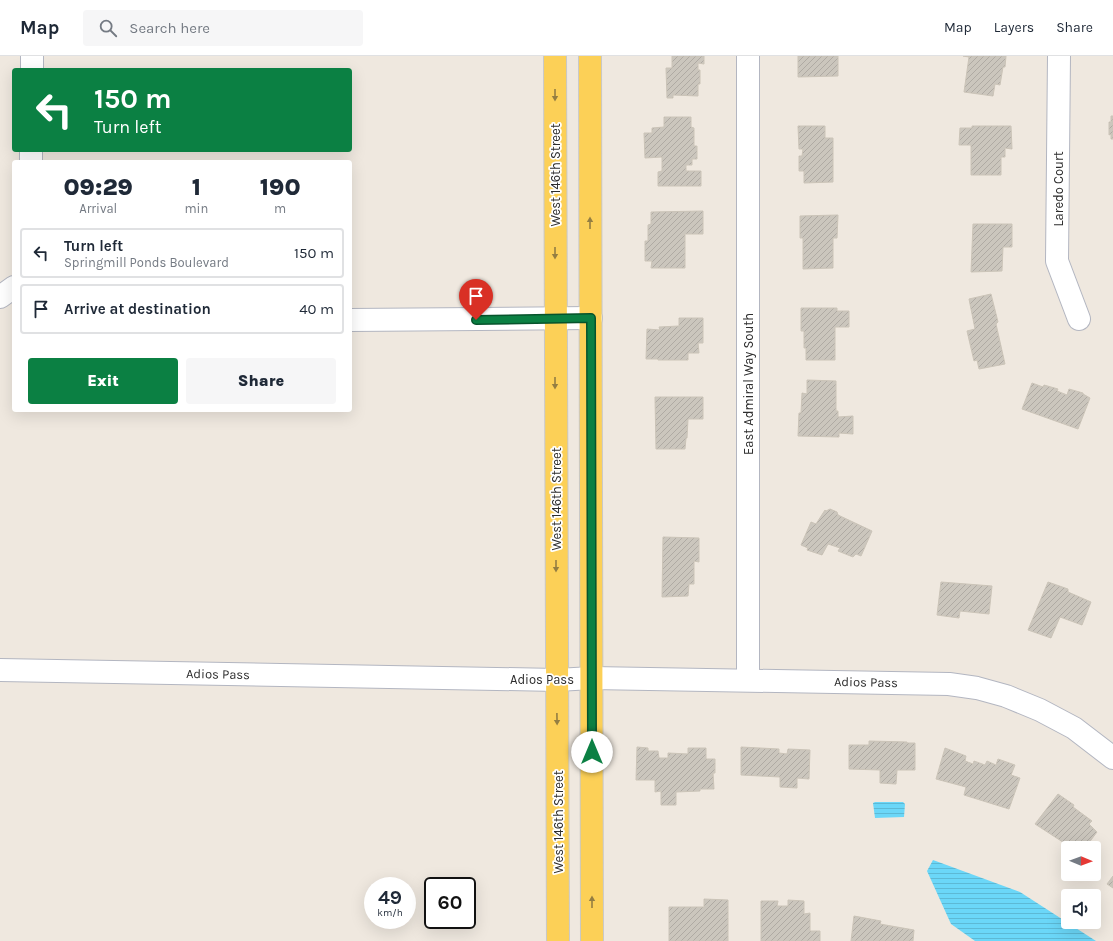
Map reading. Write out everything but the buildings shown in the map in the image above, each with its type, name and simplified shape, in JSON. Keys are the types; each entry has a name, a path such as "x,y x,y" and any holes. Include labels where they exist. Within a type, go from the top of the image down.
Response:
{"main road":[{"name":"West 146th Street","path":"555,56 558,941"},
{"path":"590,56 592,941"}],"street":[{"path":"32,56 32,68"},
{"name":"East Admiral Way South","path":"748,56 748,680"},
{"name":"Laredo Court","path":"1059,56 1057,261 1078,319"},
{"path":"0,297 12,288"},
{"path":"352,320 591,318"},
{"name":"Adios Pass","path":"0,670 557,680 592,678 949,684 977,688 1006,696 1040,710 1074,728 1113,758"}],"water":[{"path":"903,802 905,804 904,817 875,818 873,803"},
{"path":"933,860 1020,892 1061,918 1061,929 1077,929 1096,941 975,941 951,924 927,871"}],"route":[{"path":"476,320 591,318 592,752"}]}
